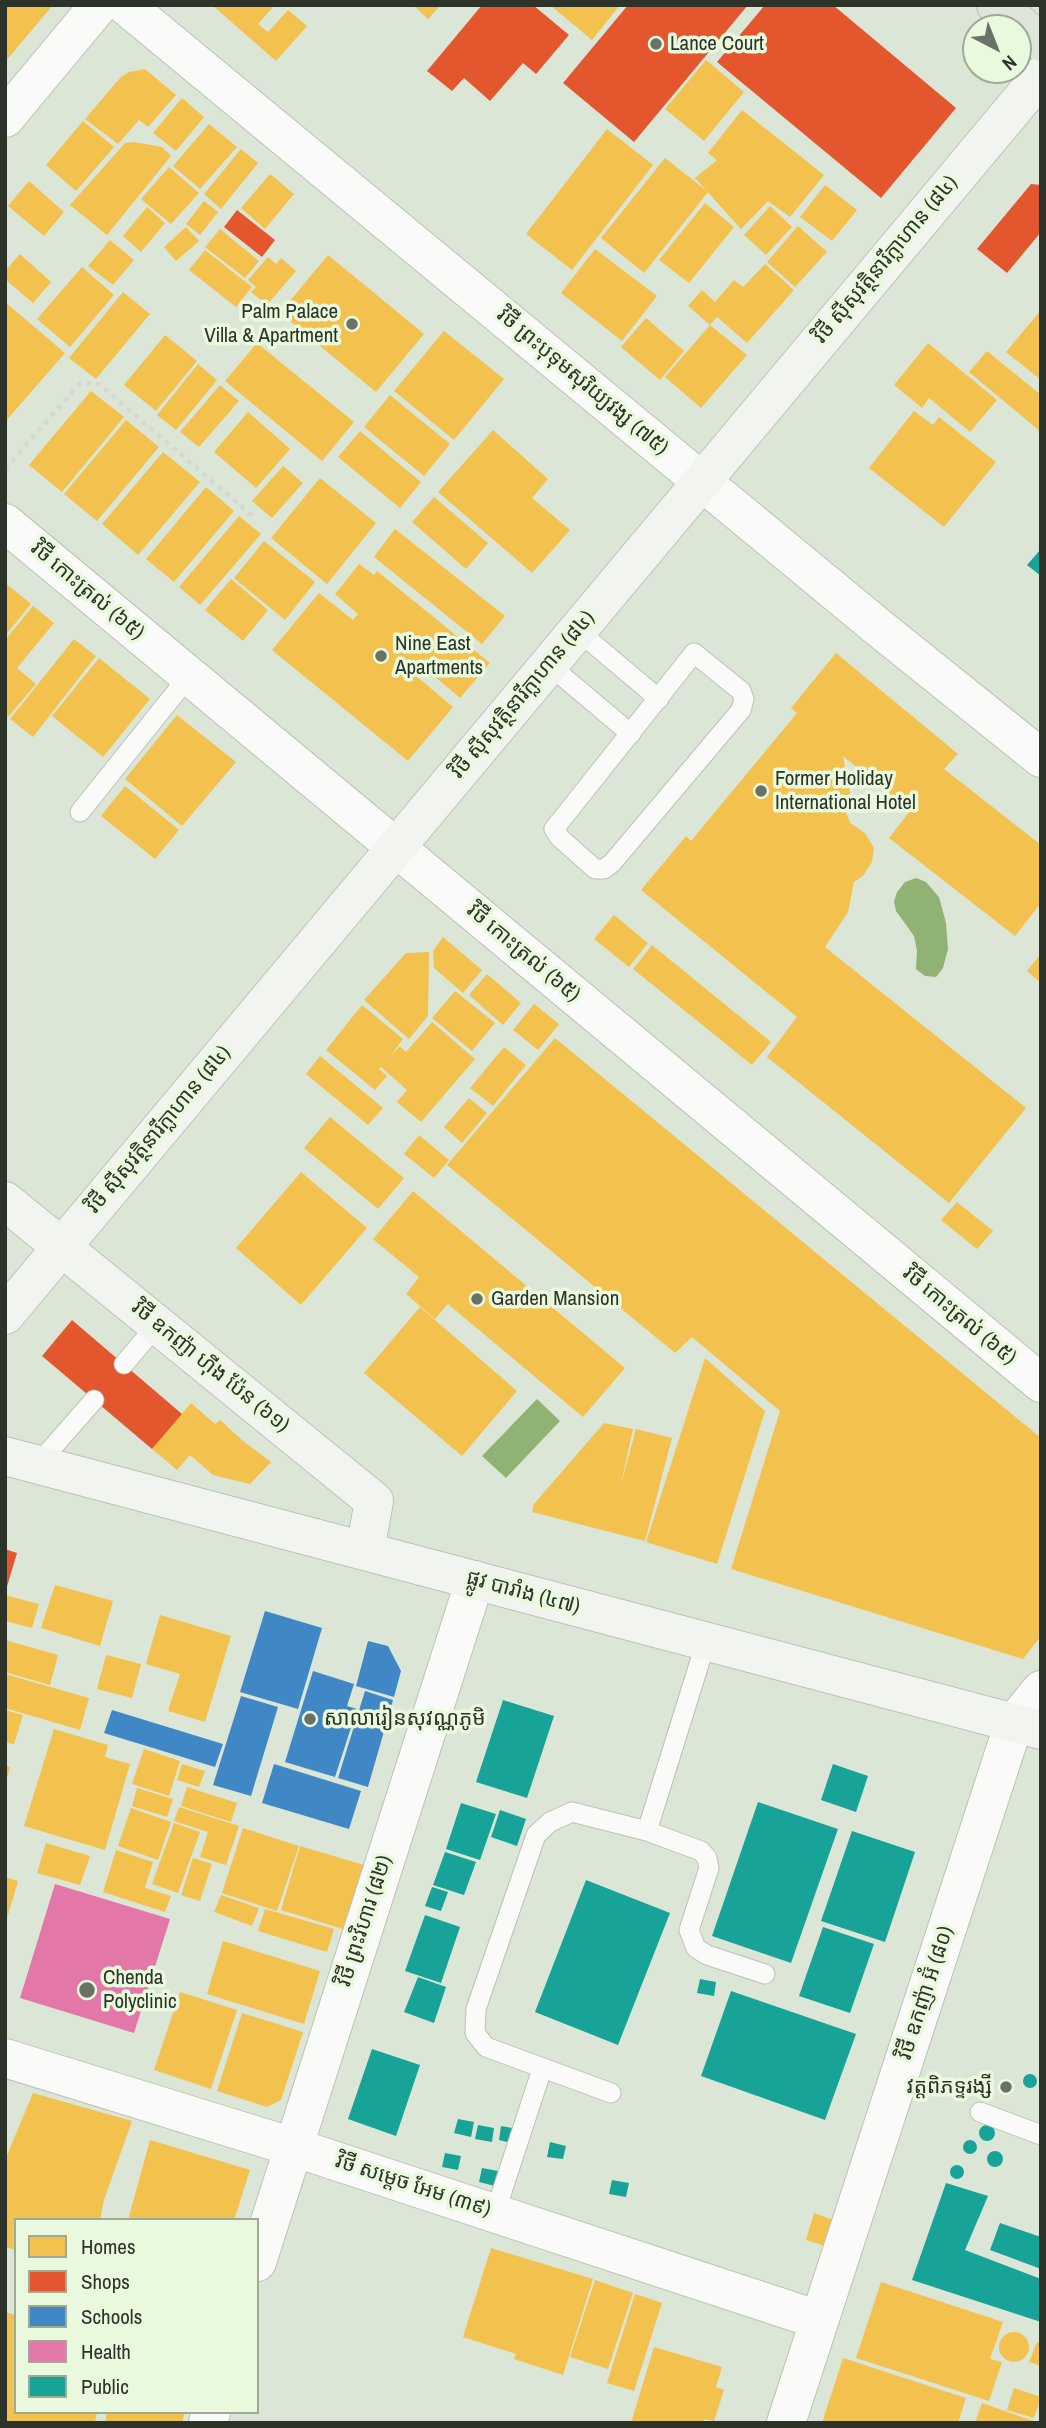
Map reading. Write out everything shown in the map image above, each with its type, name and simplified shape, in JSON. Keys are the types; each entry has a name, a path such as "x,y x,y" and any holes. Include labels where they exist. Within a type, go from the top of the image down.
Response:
{"highway":[{"path":"996,5 1041,42"}],"street":[{"path":"5,118 99,5"},
{"name":"វិថី ព្រះបុទុមសុរិយ្យវង្ស (៧៥)","path":"125,5 1041,758"},
{"name":"វិថី ស៊ីសុវត្ថិនារីក្លាហាន (៨៤)","path":"5,1315 1041,76"},
{"name":"វិថី កោះត្រល់ (៦៥)","path":"5,523 1041,1383"},
{"name":"វិថី ឧកញ៉ា ហ៊ីង ប៉ែន (៦១)","path":"5,1201 374,1501 365,1551"},
{"name":"ផ្លូវ បារាំង (៤៧)","path":"14,1461 1028,1726"},
{"name":"វិថី ព្រះវិហារ (៨២)","path":"259,2256 475,1580"},
{"path":"1028,1726 1041,1690"},
{"name":"វិថី ឧកញ៉ា អ៊ំ (៨០)","path":"786,2423 819,2320 1028,1726"},
{"name":"វិថី សម្តេច អែម (៣៩)","path":"5,2058 293,2147 819,2320"}],"lane":[{"path":"577,630 659,699"},
{"path":"694,653 741,691 744,699 741,710 612,863 604,869 595,869 560,838 554,829 631,734 694,653"},
{"path":"548,664 631,734"},
{"path":"80,812 189,676"},
{"path":"124,1364 157,1325"},
{"path":"14,1461 94,1400"},
{"path":"647,1831 706,1642"},
{"path":"611,2094 486,2048 475,2033 476,2009 536,1835 550,1822 572,1812 647,1831 701,1852 707,1858 709,1868 689,1930 696,1948 706,1955 765,1974"},
{"path":"495,2213 542,2069"},
{"path":"980,2112 1041,2135"}],"path":[{"path":"5,469 80,383 99,384 255,518"}],"shaded area":[{"path":"916,878 926,882 939,897 946,923 948,949 943,968 936,977 925,976 916,969 914,936 896,911 894,902 897,892 905,882"},
{"path":"537,1399 560,1421 506,1478 482,1456"}],"building: Homes":[{"path":"5,5 53,5 5,62"},
{"path":"212,5 275,5 258,24 268,32 288,10 307,26 276,61"},
{"path":"413,5 441,5 428,19"},
{"path":"550,5 620,5 592,40"},
{"path":"706,60 744,92 704,141 665,109"},
{"path":"145,69 176,95 148,127 139,120 118,144 85,119 121,77 129,72"},
{"path":"182,98 204,117 176,151 153,133"},
{"path":"742,110 824,175 790,217 768,201 741,229 695,178 717,160 708,153"},
{"path":"83,121 114,147 76,191 46,165"},
{"path":"209,124 237,147 200,189 173,166"},
{"path":"607,129 653,165 572,270 526,234"},
{"path":"125,143 162,147 171,156 107,235 70,205"},
{"path":"241,149 258,163 221,209 204,194"},
{"path":"665,158 708,192 644,273 601,238"},
{"path":"169,167 199,193 171,224 141,199"},
{"path":"270,174 294,194 265,229 241,208"},
{"path":"29,181 64,212 44,236 8,206"},
{"path":"825,185 857,210 832,241 800,217"},
{"path":"204,201 218,212 200,235 186,224"},
{"path":"705,203 734,227 689,283 659,260"},
{"path":"770,206 792,227 766,255 744,235"},
{"path":"147,207 165,223 141,252 123,236"},
{"path":"798,226 827,252 795,287 767,262"},
{"path":"186,227 199,241 176,261 164,247"},
{"path":"220,229 259,261 245,278 205,247"},
{"path":"110,240 134,260 113,285 88,266"},
{"path":"595,249 657,296 622,341 561,293"},
{"path":"205,250 252,287 236,307 189,270"},
{"path":"20,254 51,282 33,303 5,279 5,271"},
{"name":"Palm Palace Villa & Apartment","path":"328,255 424,334 376,392 280,313"},
{"path":"268,257 276,264 281,258 296,271 267,305 251,292 256,287 248,280"},
{"path":"765,264 794,290 747,343 717,317 710,325 688,306 702,290 715,302 734,280 743,287"},
{"path":"82,267 114,295 70,347 37,319"},
{"path":"123,292 150,314 96,379 69,358"},
{"path":"5,302 65,353 5,422"},
{"path":"1041,310 1041,380 1006,352"},
{"path":"646,318 684,351 660,380 621,347"},
{"path":"710,325 747,355 701,408 665,377"},
{"path":"444,331 504,379 454,440 394,391"},
{"path":"165,335 197,361 156,411 124,385"},
{"path":"257,343 354,422 322,461 225,381"},
{"path":"928,343 997,400 970,432 929,398 922,408 894,385"},
{"path":"987,351 1041,395 1041,432 969,372"},
{"path":"198,364 217,380 176,430 157,415"},
{"path":"220,385 239,401 199,447 180,432"},
{"path":"91,391 124,417 62,492 29,465"},
{"path":"390,395 450,444 424,476 364,427"},
{"path":"914,411 933,425 939,417 996,462 944,527 869,468"},
{"path":"248,412 290,449 256,488 214,452"},
{"path":"126,420 159,447 97,521 64,494"},
{"path":"493,430 548,479 532,498 570,530 532,573 438,492"},
{"path":"360,431 421,482 400,508 338,457"},
{"path":"163,452 200,482 138,555 102,524"},
{"path":"283,466 303,483 272,518 252,501"},
{"path":"320,478 376,523 327,584 271,538"},
{"path":"206,487 234,511 174,582 146,559"},
{"path":"434,497 488,543 466,569 412,522"},
{"path":"239,516 261,534 200,605 179,587"},
{"path":"395,529 505,616 482,644 374,557"},
{"path":"264,541 315,582 285,620 234,578"},
{"name":"Nine East Apartments","path":"359,564 374,575 377,571 490,663 460,698 422,666 415,675 453,707 408,761 272,650 319,593 353,620 358,614 335,594"},
{"path":"231,579 268,610 243,641 205,610"},
{"path":"5,583 31,604 5,636"},
{"path":"33,606 54,623 17,668 36,684 8,717 5,715 5,640"},
{"path":"74,639 96,656 33,737 10,719"},
{"path":"836,653 958,754 944,769 1041,845 1041,903 1015,936 889,838 910,811 843,756 850,793 845,810 850,823 865,833 874,848 872,862 863,876 854,882 848,912 825,947 1026,1108 949,1203 767,1057 797,1017 641,890 686,836 691,841 797,713 791,708"},
{"path":"99,658 150,699 103,757 52,716"},
{"path":"177,715 236,762 182,826 125,779"},
{"path":"125,786 179,830 155,859 101,816"},
{"path":"614,915 648,943 629,967 594,939"},
{"path":"443,937 482,970 463,993 434,968 433,951"},
{"path":"652,945 771,1042 752,1065 633,969"},
{"path":"429,952 428,1016 409,1039 364,1000 406,953"},
{"path":"1041,954 1041,983 1027,971"},
{"path":"487,974 521,1003 503,1025 469,995"},
{"path":"455,991 495,1023 472,1051 432,1018"},
{"path":"534,1004 559,1024 538,1050 513,1030"},
{"path":"362,1005 403,1039 389,1058 400,1046 406,1052 432,1022 475,1059 421,1122 397,1102 407,1090 381,1067 379,1069 387,1076 375,1090 326,1050"},
{"path":"555,1038 1041,1438 1041,1636 1023,1659 731,1569 780,1411 692,1337 675,1353 447,1165"},
{"path":"504,1047 526,1065 493,1106 470,1088"},
{"path":"320,1056 383,1108 368,1125 306,1074"},
{"path":"469,1098 487,1113 462,1143 444,1127"},
{"path":"330,1117 404,1178 378,1209 304,1148"},
{"path":"419,1135 449,1160 434,1178 404,1154"},
{"path":"301,1172 367,1228 301,1305 236,1248"},
{"name":"Garden Mansion","path":"413,1191 625,1368 583,1417 448,1304 435,1319 406,1294 419,1277 373,1239"},
{"path":"957,1202 993,1231 977,1249 941,1220"},
{"path":"420,1307 517,1391 462,1456 364,1373"},
{"path":"705,1358 765,1411 717,1564 646,1542"},
{"path":"191,1403 215,1424 220,1420 271,1462 250,1484 213,1475 190,1455 177,1470 152,1449"},
{"path":"604,1423 633,1429 620,1488 636,1429 672,1438 645,1541 532,1512 534,1504"},
{"path":"55,1585 113,1601 100,1646 41,1628"},
{"path":"5,1595 39,1604 32,1628 5,1621"},
{"path":"160,1615 231,1636 205,1722 168,1711 180,1674 146,1664"},
{"path":"5,1640 58,1655 50,1685 5,1672"},
{"path":"106,1655 141,1664 132,1698 97,1689"},
{"path":"5,1674 89,1698 80,1730 5,1708"},
{"path":"5,1710 23,1715 14,1744 5,1742"},
{"path":"54,1729 108,1745 105,1757 130,1764 105,1850 24,1826"},
{"path":"144,1749 180,1761 169,1796 132,1784"},
{"path":"182,1764 205,1771 199,1787 177,1780"},
{"path":"5,1765 10,1767 6,1782 5,1782"},
{"path":"187,1787 237,1803 231,1822 181,1806"},
{"path":"137,1788 173,1799 167,1817 132,1806"},
{"path":"179,1807 239,1826 226,1865 200,1857 208,1832 174,1821"},
{"path":"131,1808 171,1822 158,1860 118,1846"},
{"path":"174,1823 200,1832 178,1893 152,1884"},
{"path":"243,1828 299,1846 277,1911 222,1893"},
{"path":"46,1843 90,1856 80,1885 37,1873"},
{"path":"300,1846 364,1865 343,1929 281,1910"},
{"path":"116,1850 153,1862 145,1888 171,1896 165,1912 103,1892"},
{"path":"193,1858 212,1864 200,1901 181,1895"},
{"path":"5,1877 18,1881 6,1922 5,1922"},
{"path":"221,1895 259,1908 252,1926 214,1912"},
{"path":"265,1909 334,1929 327,1952 258,1931"},
{"path":"223,1941 320,1971 304,2024 207,1994"},
{"path":"180,1992 237,2010 211,2089 154,2070"},
{"path":"242,2013 303,2032 281,2100 267,2107 217,2091"},
{"path":"33,2093 132,2121 104,2200 100,2218 14,2218 14,2249 5,2247 5,2160"},
{"path":"150,2140 250,2170 235,2218 129,2218"},
{"path":"814,2213 836,2221 828,2247 806,2240"},
{"path":"491,2248 593,2279 563,2375 514,2359 516,2354 463,2337"},
{"path":"595,2280 633,2293 608,2369 570,2357"},
{"path":"881,2282 1003,2322 990,2359 1002,2362 989,2401 856,2358"},
{"path":"635,2294 662,2303 634,2391 607,2383"},
{"path":"5,2312 14,2314 14,2414 97,2414 95,2423 5,2423"},
{"path":"1014,2332 1025,2336 1029,2347 1025,2358 1014,2362 1003,2358 999,2347 1003,2336"},
{"path":"1037,2342 1041,2343 1041,2366 1029,2362"},
{"path":"654,2347 722,2367 716,2387 724,2390 714,2421 704,2419 703,2423 631,2423"},
{"path":"843,2358 966,2398 958,2423 822,2423"},
{"path":"1014,2388 1041,2397 1034,2418 1007,2410"},
{"path":"982,2403 1036,2422 1036,2423 975,2423"},
{"path":"107,2414 184,2414 182,2423 105,2423"}],"building: Shops":[{"path":"482,5 533,5 569,35 536,74 523,63 490,101 464,78 452,91 427,71"},
{"name":"Lance Court","path":"628,5 748,5 634,142 563,83"},
{"path":"765,5 833,5 956,108 881,198 717,62"},
{"path":"1031,184 1041,185 1041,232 1007,273 977,249"},
{"path":"237,210 275,240 262,257 224,227"},
{"path":"72,1320 182,1414 152,1449 42,1356"},
{"path":"5,1549 17,1553 6,1590 5,1590"}],"building: Schools":[{"path":"265,1611 322,1628 298,1709 240,1692"},
{"path":"368,1641 388,1646 401,1671 394,1697 356,1686"},
{"path":"313,1671 354,1684 347,1706 357,1709 335,1777 285,1762"},
{"path":"365,1691 393,1700 368,1787 338,1778"},
{"path":"241,1696 278,1707 251,1796 213,1785"},
{"path":"112,1710 223,1744 215,1767 104,1733"},
{"path":"274,1764 361,1791 349,1829 262,1803"}],"building: Health":[{"path":"55,1884 170,1919 134,2033 20,1998"}],"building: Public":[{"path":"1041,549 1041,576 1027,565"},
{"path":"503,1700 554,1716 527,1798 476,1782"},
{"path":"833,1764 868,1776 856,1812 821,1800"},
{"path":"758,1802 838,1829 791,1963 712,1936"},
{"path":"461,1803 496,1814 480,1860 446,1849"},
{"path":"500,1810 526,1819 517,1846 491,1837"},
{"path":"852,1831 915,1852 885,1942 821,1921"},
{"path":"445,1852 476,1862 464,1895 433,1885"},
{"path":"586,1880 670,1913 618,2045 535,2012"},
{"path":"432,1887 448,1892 441,1911 425,1906"},
{"path":"425,1915 460,1927 441,1983 405,1971"},
{"path":"823,1927 874,1944 850,2013 799,1996"},
{"path":"418,1977 446,1987 434,2023 404,2012"},
{"path":"700,1979 716,1982 714,1996 697,1993"},
{"path":"731,1991 856,2034 825,2120 701,2076"},
{"path":"372,2049 420,2065 396,2136 348,2119"},
{"path":"1027,2074 1033,2074 1037,2081 1033,2088 1027,2088 1023,2084 1023,2078"},
{"path":"458,2119 474,2122 471,2137 454,2133"},
{"path":"478,2125 494,2128 492,2142 475,2139"},
{"path":"987,2125 995,2133 987,2141 979,2133"},
{"path":"501,2126 518,2129 515,2144 499,2140"},
{"path":"967,2140 973,2140 977,2147 973,2154 967,2154 963,2150 963,2144"},
{"path":"550,2142 566,2146 563,2159 547,2157"},
{"path":"995,2151 1003,2159 995,2167 987,2159"},
{"path":"445,2153 461,2156 458,2170 442,2167"},
{"path":"954,2165 960,2165 964,2172 960,2179 954,2179 950,2175 950,2169"},
{"path":"482,2168 498,2171 495,2186 479,2182"},
{"path":"612,2180 629,2183 626,2197 609,2194"},
{"path":"946,2183 988,2196 965,2250 1041,2279 1041,2322 912,2280"},
{"path":"1000,2223 1041,2237 1041,2269 990,2250"}],"place":[{"name":"Lance Court","path":"656,44"},
{"name":"Palm Palace Villa & Apartment","path":"352,324"},
{"name":"Nine East Apartments","path":"381,656"},
{"name":"Former Holiday International Hotel","path":"761,791"},
{"name":"Garden Mansion","path":"477,1299"},
{"name":"សាលារៀនសុវណ្ណភូមិ","path":"310,1719"},
{"name":"Chenda Polyclinic","path":"87,1990"},
{"name":"វត្តពិភទ្ទរង្សី","path":"1006,2087"}]}
